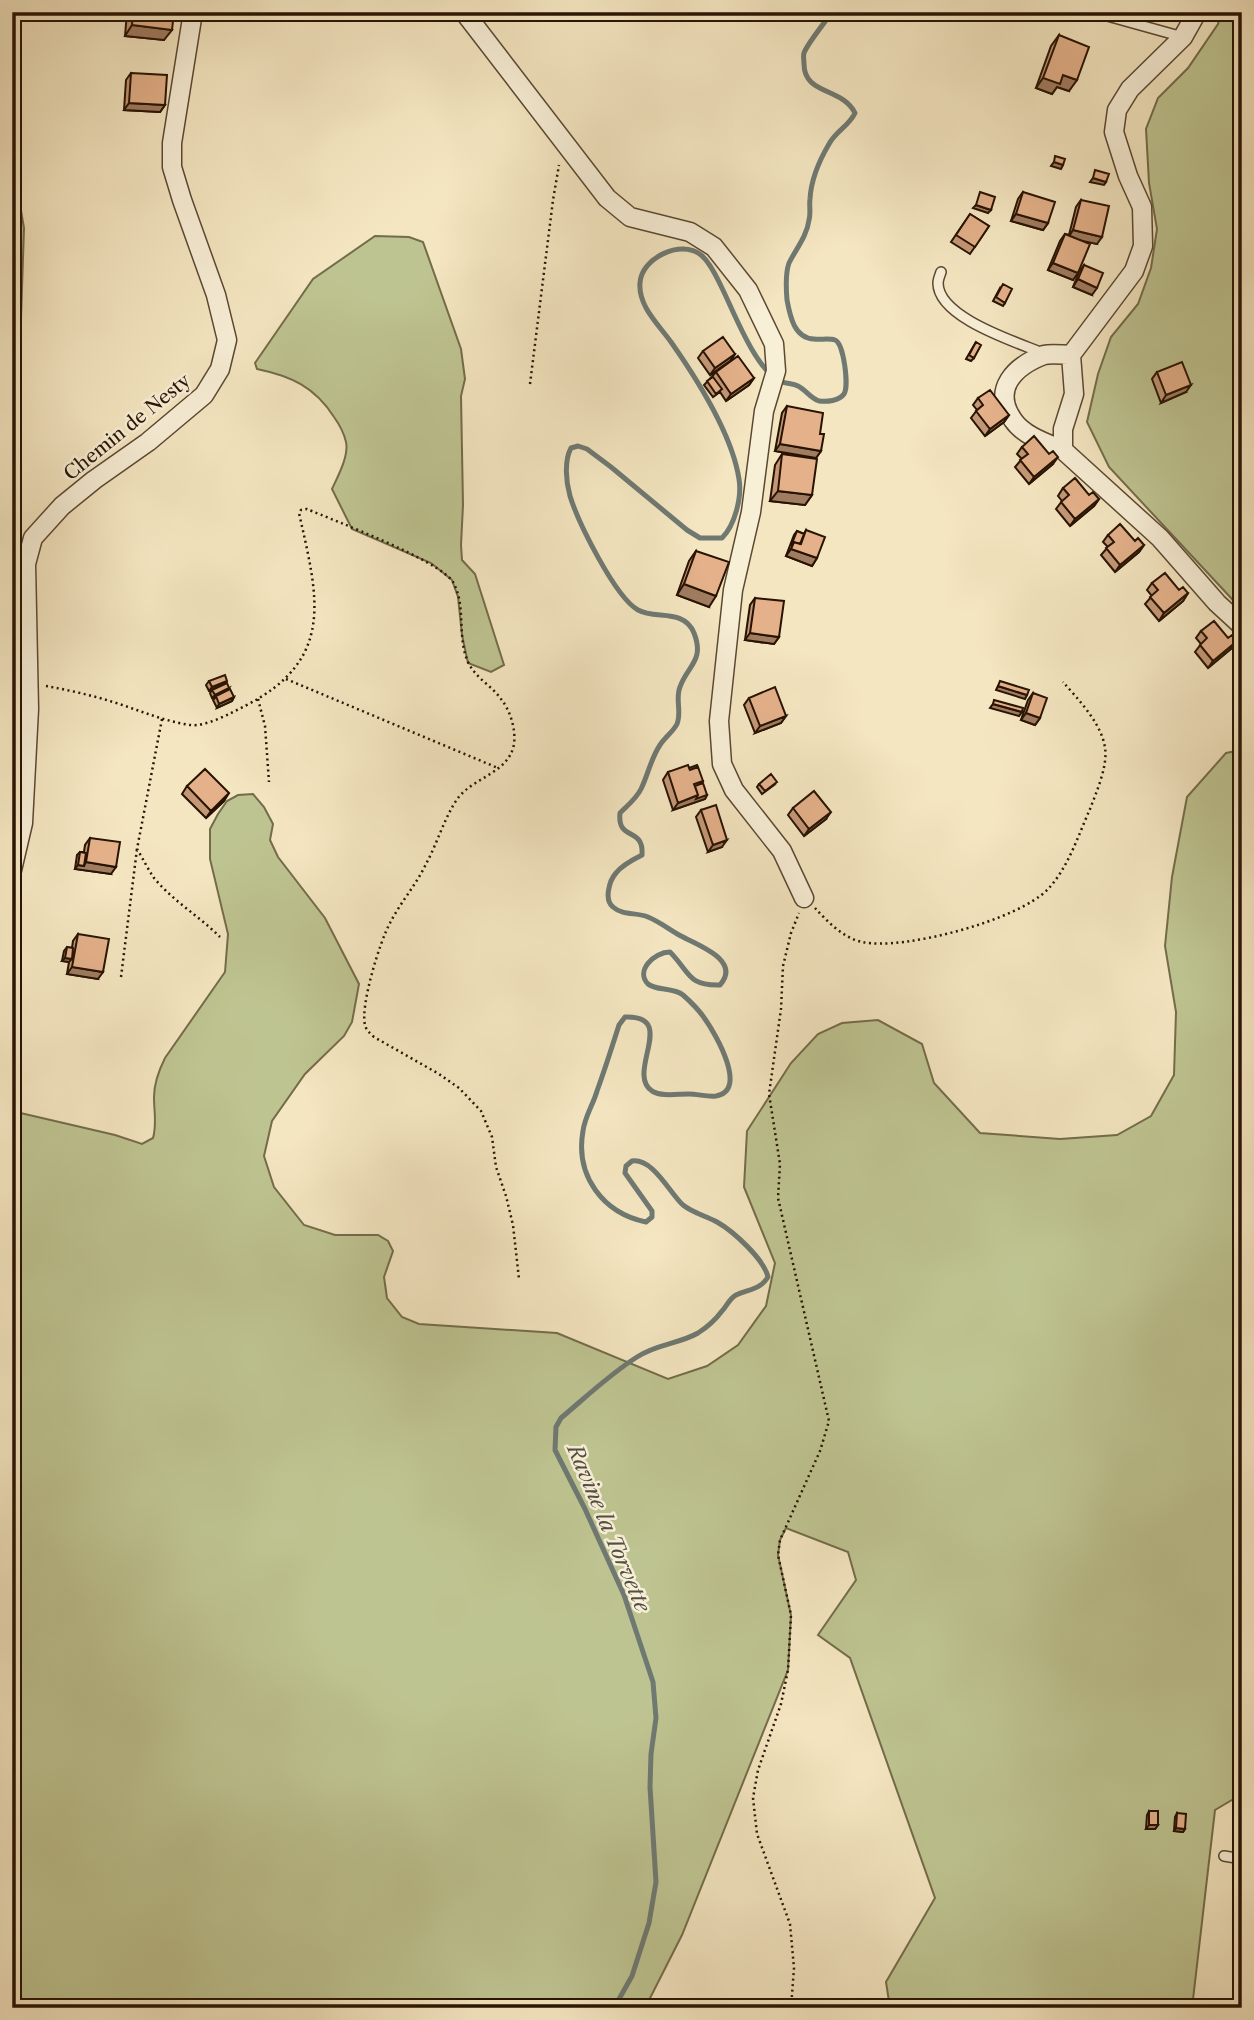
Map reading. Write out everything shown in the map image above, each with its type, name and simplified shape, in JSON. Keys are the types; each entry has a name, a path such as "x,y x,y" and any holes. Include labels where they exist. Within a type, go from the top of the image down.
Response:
{"street":[{"name":"Chemin de Nesty","path":"12,870 23,823 29,709 26,564 33,538 62,506 148,442 204,395 220,369 228,340 216,295 172,167 172,143 193,12"},
{"path":"464,12 607,198 630,217 690,232 714,247 748,290 774,344 776,371 764,411 751,512 733,590 719,721 722,764 734,790 782,851 804,898"},
{"path":"1063,450 1063,429 1073,394 1071,355 1134,271 1143,246 1142,207 1128,176 1114,132 1117,110 1130,89 1183,37 1197,12"},
{"path":"1071,355 1046,354 1017,369 1007,382 1004,401 1013,421 1036,439 1063,450 1160,538 1217,603 1242,625"}],"lane":[{"path":"1093,12 1183,37"},
{"path":"941,272 938,284 942,294 950,306 971,323 1046,354"},
{"path":"1224,1856 1242,1859"}],"path":[{"path":"530,384 553,200 560,164 567,146"},
{"path":"29,683 74,691 162,719 194,725 225,716 258,699 286,679 302,660 311,632 315,610 312,574 299,513 301,510 307,509 431,563 452,580 458,597 468,663 480,679 502,699 513,724 514,744 509,758 458,798 426,865 390,921 380,942 364,1020 366,1029 374,1037 439,1074 459,1088 481,1111 492,1137 496,1167 513,1225 519,1279"},
{"path":"286,679 498,768"},
{"path":"791,2008 794,1968 790,1924 757,1834 753,1798 758,1769 781,1704 788,1670 791,1615 778,1555 780,1540 820,1451 829,1421 778,1198 780,1164 769,1094 781,1009 783,966 804,898 844,934 862,942 887,942 943,934 990,921 1014,912 1048,889 1074,847 1098,789 1106,750 1100,733 1082,703 1063,681"},
{"path":"258,699 265,726 270,782"},
{"path":"121,976 137,849 162,719"},
{"path":"137,849 154,878 182,906 202,919 220,937"}],"green space":[{"path":"1221,12 1242,12 1242,613 1109,467 1087,422 1098,374 1111,337 1138,304 1151,268 1157,229 1149,183 1146,129 1158,98 1188,68 1218,24"},
{"path":"12,158 24,228 14,530 12,699"},
{"path":"375,236 409,237 423,242 461,349 465,379 461,396 462,560 475,574 504,665 491,672 468,663 458,597 452,580 431,563 352,529 332,489 344,460 346,442 327,407 301,384 257,369 255,363 313,279"},
{"path":"1242,750 1242,1794 1215,1810 1192,2008 890,2008 886,1982 935,1898 850,1658 818,1635 856,1580 848,1552 786,1528 780,1540 778,1555 791,1615 788,1670 682,1935 645,2008 12,2008 12,1111 142,1144 153,1138 154,1092 161,1067 225,972 228,934 210,859 210,829 227,801 238,795 253,794 264,807 273,824 270,840 278,857 325,918 359,984 352,1022 344,1036 305,1074 272,1121 264,1156 274,1187 304,1225 335,1235 378,1235 388,1241 393,1251 384,1277 387,1298 402,1317 419,1324 557,1333 668,1379 707,1366 738,1345 766,1306 775,1263 744,1187 747,1131 791,1063 818,1034 842,1023 878,1020 922,1044 934,1083 980,1133 1060,1139 1117,1135 1151,1116 1174,1075 1176,1012 1165,946 1172,877 1187,797 1226,753"}],"building":[{"path":"133,12 174,12 172,30 132,25"},
{"path":"1059,35 1089,47 1077,80 1063,75 1060,84 1043,78"},
{"path":"131,73 167,75 165,105 129,103"},
{"path":"1055,156 1065,159 1063,165 1054,162"},
{"path":"1095,170 1109,174 1106,182 1093,178"},
{"path":"980,192 995,197 991,210 976,205"},
{"path":"1023,192 1055,202 1048,223 1016,214"},
{"path":"1081,200 1109,206 1102,237 1073,230"},
{"path":"970,214 989,226 975,247 956,235"},
{"path":"1065,234 1090,244 1078,273 1053,263"},
{"path":"1084,265 1103,273 1097,288 1078,279"},
{"path":"1003,284 1012,289 1005,303 996,297"},
{"path":"723,337 735,354 715,368 703,351"},
{"path":"976,342 981,345 974,358 969,355"},
{"path":"738,356 754,378 731,394 716,372"},
{"path":"1182,362 1191,385 1166,395 1157,372"},
{"path":"713,377 722,389 716,394 707,381"},
{"path":"990,390 1009,415 990,429 976,411 983,405 978,398"},
{"path":"787,406 823,413 820,434 824,434 821,451 780,444"},
{"path":"1034,436 1049,454 1053,451 1058,457 1034,477 1020,460 1028,454 1022,447"},
{"path":"782,454 817,459 812,495 778,491"},
{"path":"1075,478 1089,495 1093,492 1099,499 1075,519 1061,502 1069,495 1063,488"},
{"path":"1120,524 1135,541 1138,538 1144,545 1120,565 1106,548 1114,542 1108,535"},
{"path":"806,530 825,537 817,558 791,549 794,542 801,544"},
{"path":"797,531 804,534 800,544 794,542 791,546"},
{"path":"696,551 729,562 716,596 684,584"},
{"path":"1165,573 1179,590 1183,587 1188,593 1164,613 1150,597 1158,590 1152,583"},
{"path":"755,598 784,601 779,637 750,633"},
{"path":"1214,621 1228,638 1232,635 1237,641 1213,661 1200,645 1207,638 1201,631"},
{"path":"225,675 227,681 212,687 209,681"},
{"path":"1000,681 1029,690 1027,695 998,686"},
{"path":"227,683 229,688 215,695 212,690"},
{"path":"775,687 786,716 760,726 749,698"},
{"path":"230,689 234,697 219,704 216,696"},
{"path":"1033,693 1047,698 1040,718 1026,713"},
{"path":"994,700 1023,708 1022,712 993,704"},
{"path":"688,765 690,770 698,767 703,781 694,784 698,795 678,803 668,772"},
{"path":"205,769 229,793 211,811 187,786"},
{"path":"771,774 777,782 765,791 759,784"},
{"path":"703,783 707,795 696,799 698,795 695,786"},
{"path":"814,791 831,812 809,829 793,808"},
{"path":"716,805 727,840 713,845 701,810"},
{"path":"90,838 120,842 116,867 86,862"},
{"path":"80,852 86,853 84,866 78,865"},
{"path":"78,934 109,939 103,972 72,967"},
{"path":"67,947 73,948 72,959 65,958"},
{"path":"1149,1811 1158,1811 1158,1825 1149,1825"},
{"path":"1177,1813 1186,1814 1185,1829 1176,1828"}],"waterway":[{"name":"Ravine la Torvette","path":"614,2008 632,1976 649,1923 656,1882 650,1787 656,1718 653,1682 624,1595 555,1450 556,1427 561,1418 627,1364 652,1349 698,1333 714,1320 734,1297 758,1287 768,1277 761,1262 739,1239 717,1222 683,1205 647,1165 632,1161 626,1166 625,1173 652,1211 652,1217 646,1222 617,1210 605,1201 595,1190 583,1163 585,1120 619,1025 625,1017 641,1019 648,1025 650,1035 644,1072 645,1083 652,1091 665,1095 716,1096 725,1092 730,1084 730,1073 722,1048 698,1009 679,993 648,984 644,974 648,963 658,955 670,952 695,980 709,985 720,985 725,976 722,961 715,954 652,919 617,910 610,904 608,895 616,873 642,855 639,840 622,828 620,813 639,793 657,750 677,724 678,696 683,680 694,663 697,642 689,625 683,620 638,610 619,590 598,558 574,508 567,484 567,465 571,448 578,446 587,449 700,538 722,538 731,526 740,486 729,444 702,390 650,315 640,291 642,274 647,266 654,259 673,250 693,251 707,261 753,351 769,373 780,381 798,386 819,401 836,400 844,394 845,365 838,343 833,339 807,338 797,330 790,313 786,286 789,263 808,226 811,192 819,164 832,139 855,113 842,99 810,81 806,74 804,53 832,12"}]}
